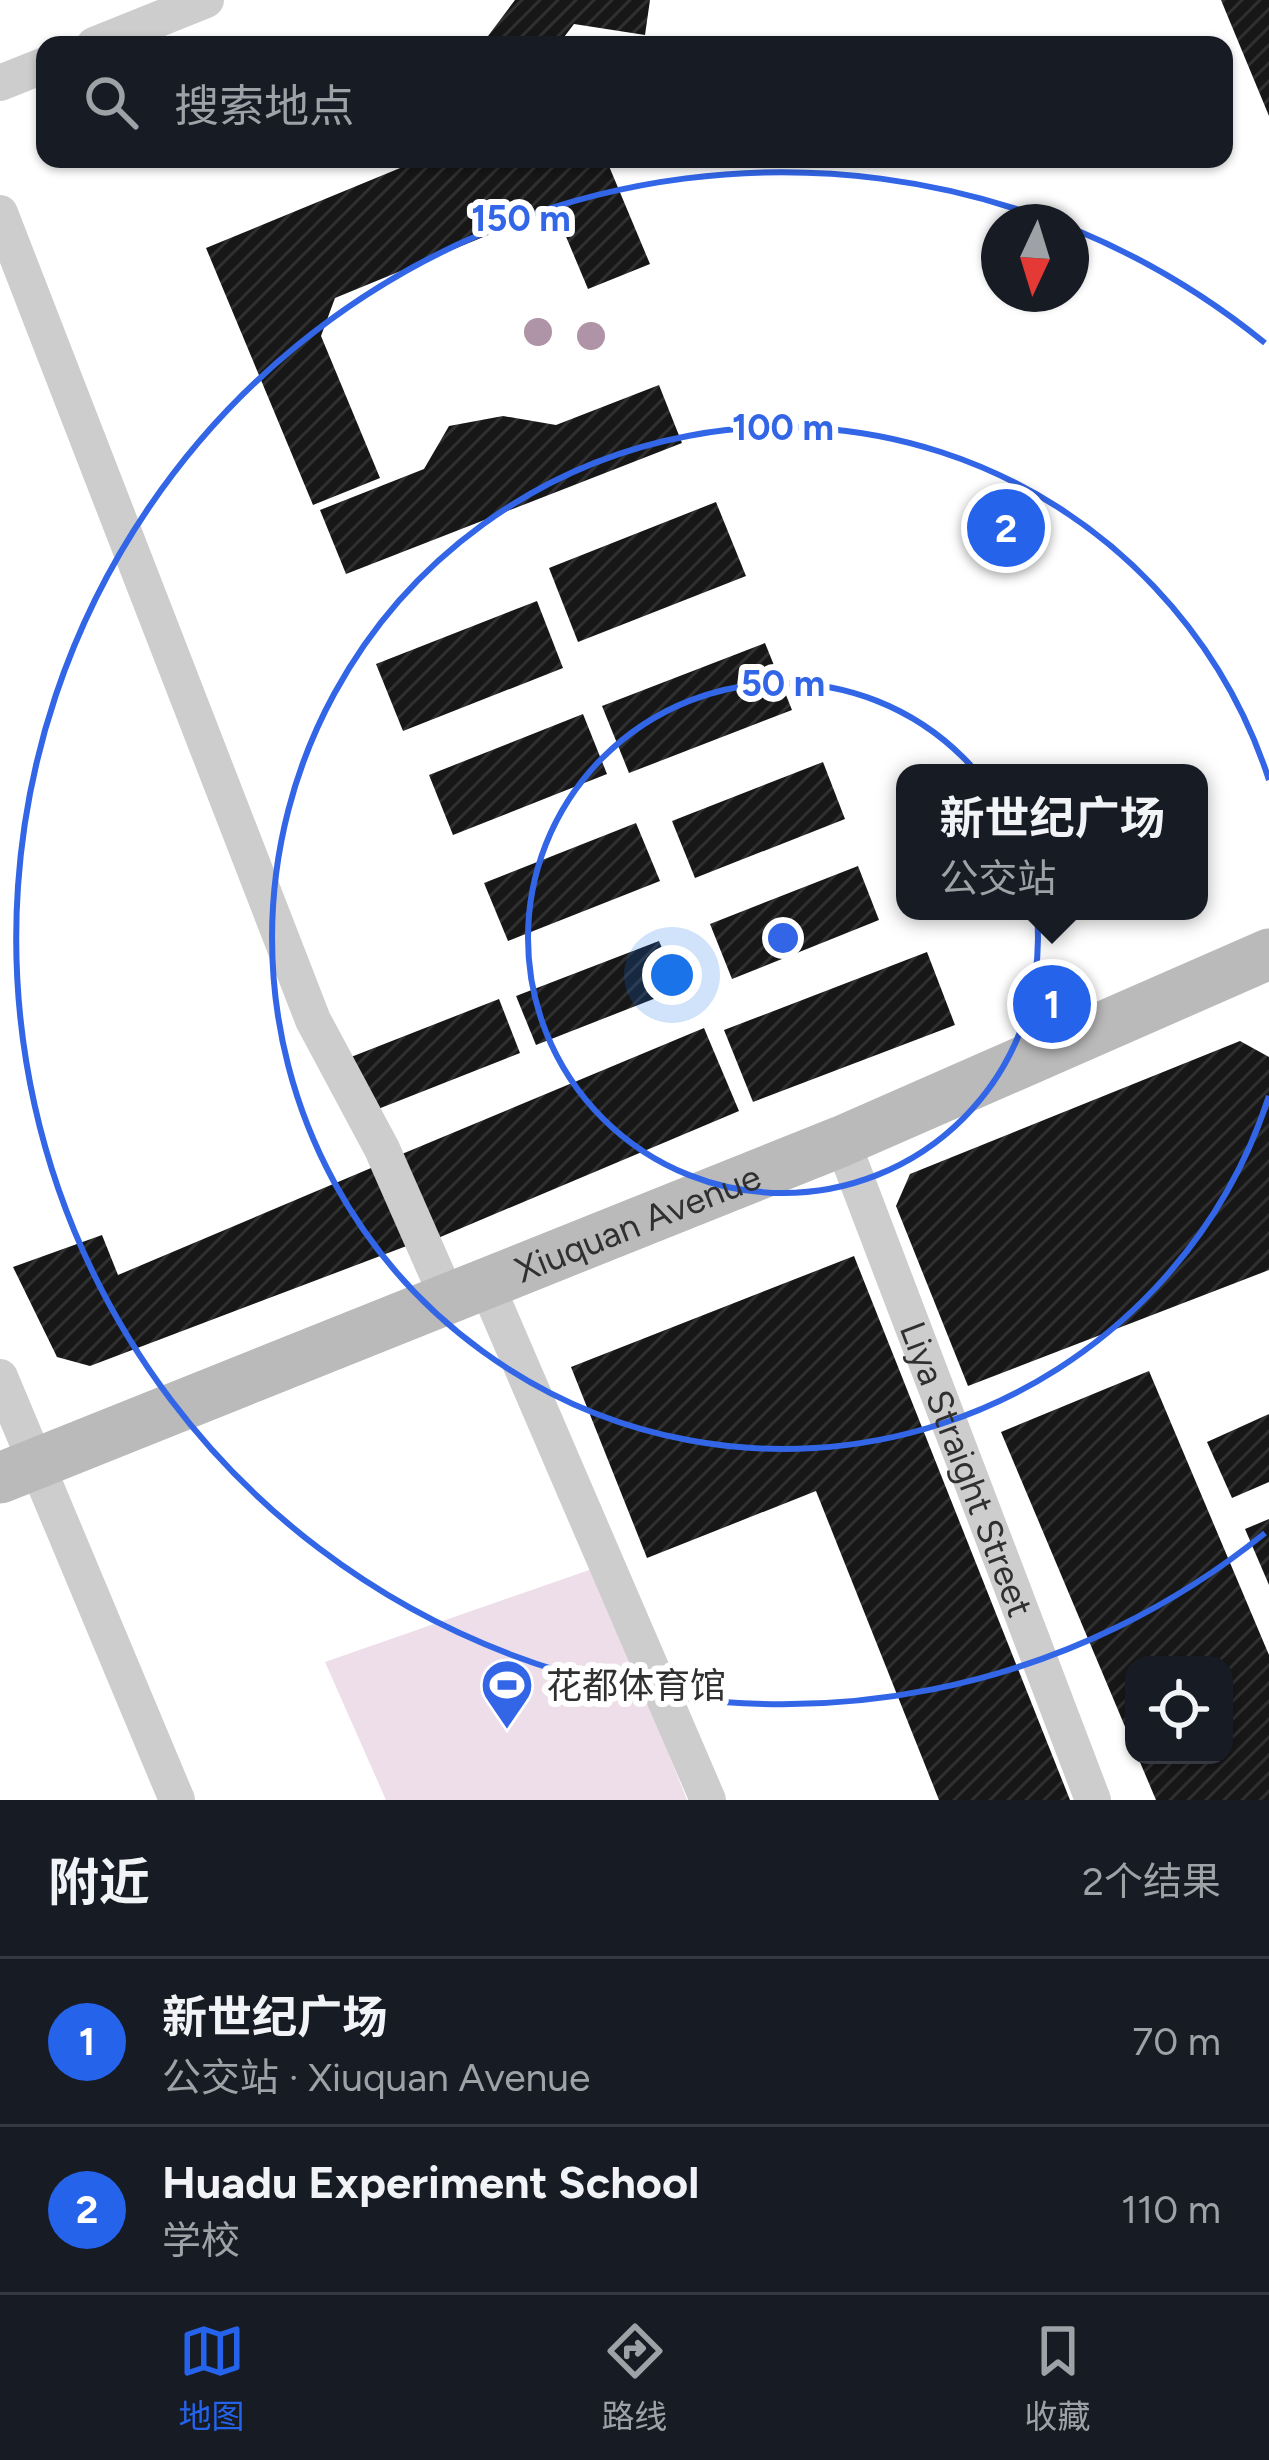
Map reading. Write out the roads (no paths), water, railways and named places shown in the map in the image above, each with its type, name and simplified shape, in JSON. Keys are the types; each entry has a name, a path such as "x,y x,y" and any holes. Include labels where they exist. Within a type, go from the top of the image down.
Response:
{"street":[{"path":"116,36 206,0"},
{"path":"0,83 36,69"},
{"path":"0,212 313,1019 382,1149 467,1292 708,1800"},
{"name":"Xiuquan Avenue","path":"18,1471 842,1141 1269,955"},
{"name":"Liya Straight Street","path":"842,1141 1094,1800"},
{"path":"0,1377 18,1471 177,1800"}],"place":[{"name":"Huadu Experiment School","path":"1006,528"},
{"name":"新世纪广场","path":"1052,1004"},
{"name":"花都体育馆","path":"507,1731"}]}
